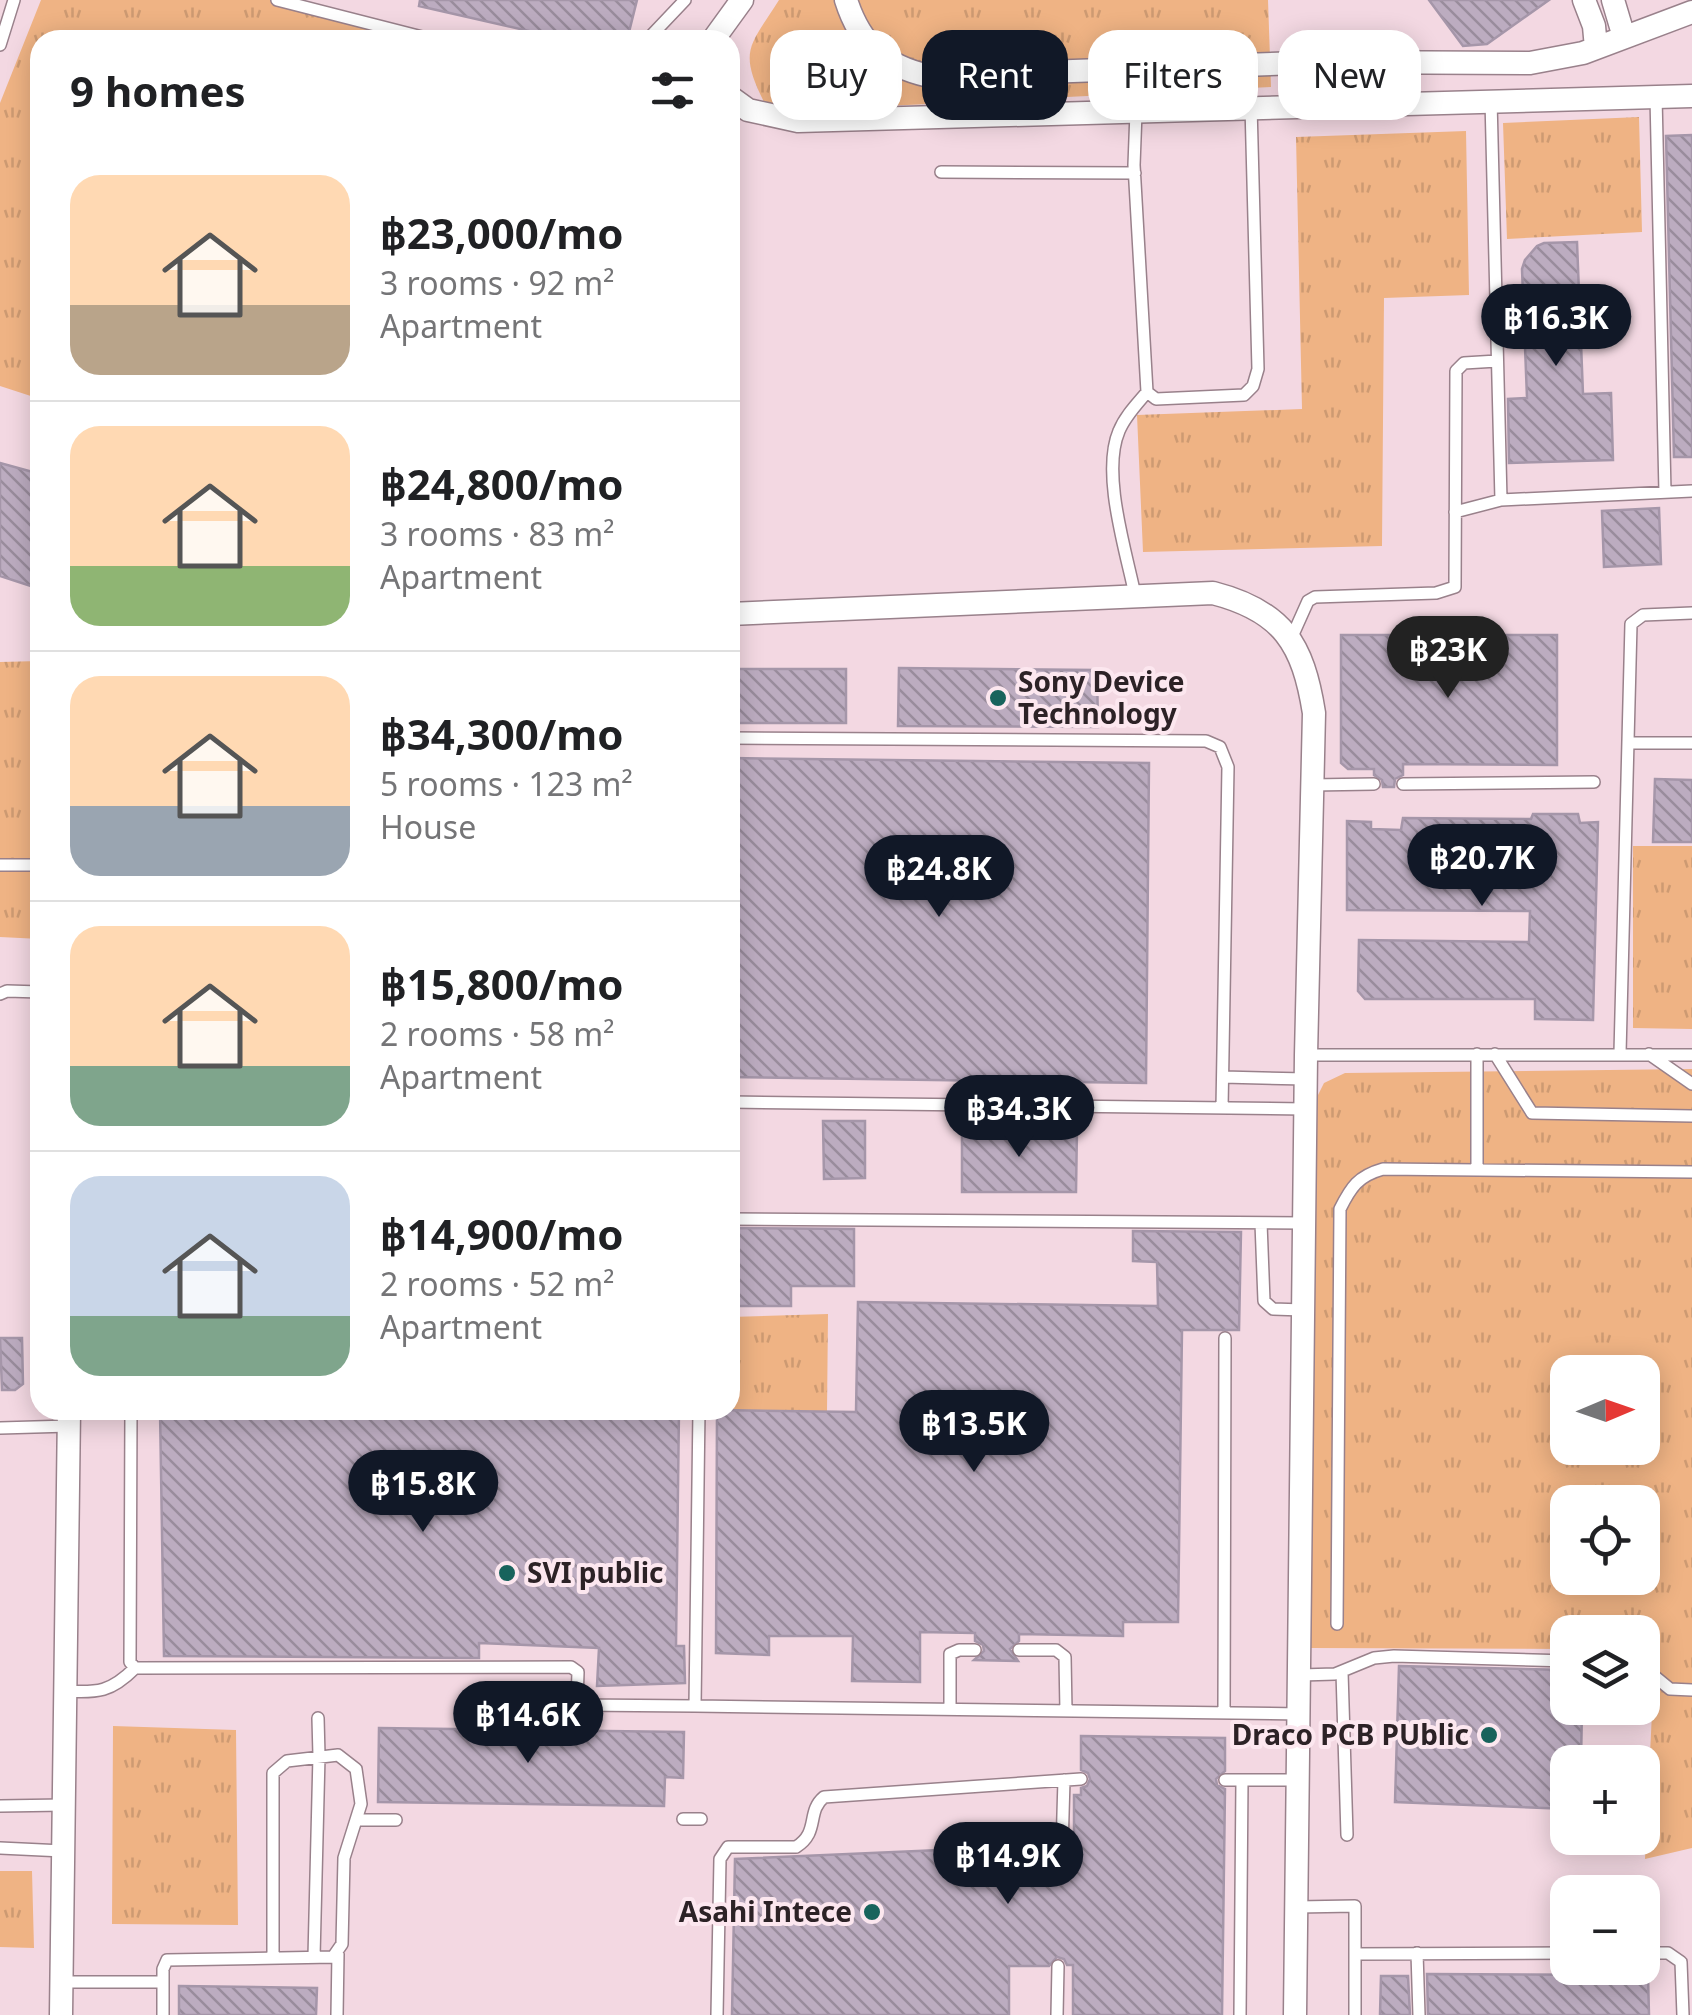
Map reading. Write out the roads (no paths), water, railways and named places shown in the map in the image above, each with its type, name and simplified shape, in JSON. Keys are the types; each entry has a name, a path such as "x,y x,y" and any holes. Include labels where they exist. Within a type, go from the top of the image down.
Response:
{"street":[{"path":"721,30 742,0"},
{"path":"846,0 862,38 874,52 909,72 922,75"},
{"path":"1584,0 1594,26 1596,48"},
{"path":"1613,0 1624,37"},
{"path":"1068,72 1326,62 1530,64 1596,48 1692,12"},
{"path":"1258,118 1491,100 1692,96"},
{"path":"740,104 748,110 798,121 922,118"},
{"path":"1068,116 1135,124 1213,120"},
{"path":"740,614 1213,594 1236,599 1277,622 1291,639 1309,682 1314,713 1305,1108 1296,2015"},
{"path":"61,2015 70,1691 69,1420"}],"lane":[{"path":"0,45 14,0"},
{"path":"278,0 395,30"},
{"path":"656,30 685,0"},
{"path":"1656,97 1665,492"},
{"path":"1491,100 1501,500"},
{"path":"1146,392 1156,399 1244,395 1253,386 1258,369 1252,120"},
{"path":"1135,124 1146,392 1120,428 1114,445 1114,490 1135,595"},
{"path":"941,172 1135,169"},
{"path":"1291,639 1308,601 1314,598 1449,591 1455,587 1456,371 1464,363 1498,360"},
{"path":"1455,512 1501,500 1692,492"},
{"path":"1620,1054 1631,624 1643,615 1692,614"},
{"path":"740,738 1206,742 1220,747 1228,767 1222,1108"},
{"path":"1629,743 1692,743"},
{"path":"1404,784 1594,782"},
{"path":"1312,785 1374,784"},
{"path":"0,865 30,865"},
{"path":"0,994 8,990 30,991"},
{"path":"1222,1077 1477,1054 1692,1055"},
{"path":"1477,1054 1477,1170"},
{"path":"1495,1054 1532,1113 1692,1116"},
{"path":"1649,1054 1692,1084"},
{"path":"740,1102 1305,1108"},
{"path":"1337,1624 1340,1209 1353,1184 1367,1173 1383,1169 1692,1172"},
{"path":"740,1220 1304,1223"},
{"path":"1262,1223 1264,1301 1274,1309 1304,1310"},
{"path":"1224,1713 1225,1338"},
{"path":"0,1428 55,1420"},
{"path":"131,1420 130,1662 135,1668"},
{"path":"695,1706 699,1420"},
{"path":"950,1709 950,1654 975,1650"},
{"path":"1019,1650 1056,1650 1065,1656 1066,1710"},
{"path":"1301,1675 1342,1672 1374,1658 1394,1656 1550,1660"},
{"path":"70,1691 103,1691 118,1685 135,1668 575,1668 580,1705 1301,1714"},
{"path":"1342,1672 1347,1834"},
{"path":"1660,1681 1670,1690 1692,1690"},
{"path":"314,1957 318,1718"},
{"path":"273,1957 273,1773 287,1761 338,1755 356,1769 360,1782 358,1820 344,1858 337,2015"},
{"path":"717,2015 720,1855 728,1847 796,1847 807,1840 816,1804 824,1797 1081,1778"},
{"path":"1062,1848 1064,1780"},
{"path":"1225,1780 1299,1780"},
{"path":"1240,2015 1242,1780"},
{"path":"1,1806 64,1805"},
{"path":"683,1819 701,1819"},
{"path":"358,1820 396,1820"},
{"path":"0,1848 63,1851"},
{"path":"1297,1906 1356,1906 1355,2015"},
{"path":"1418,1953 1419,2015"},
{"path":"1356,1954 1550,1953"},
{"path":"1660,1953 1668,1953 1682,1962 1682,2015"},
{"path":"163,2015 167,1960 338,1954"},
{"path":"1058,1966 1058,2015"},
{"path":"64,1982 163,1982"}],"place":[{"name":"Sony Device Technology","path":"998,698"},
{"name":"SVI public","path":"507,1573"},
{"name":"Draco PCB PUblic","path":"1489,1735"},
{"name":"Asahi Intece","path":"872,1912"}]}
